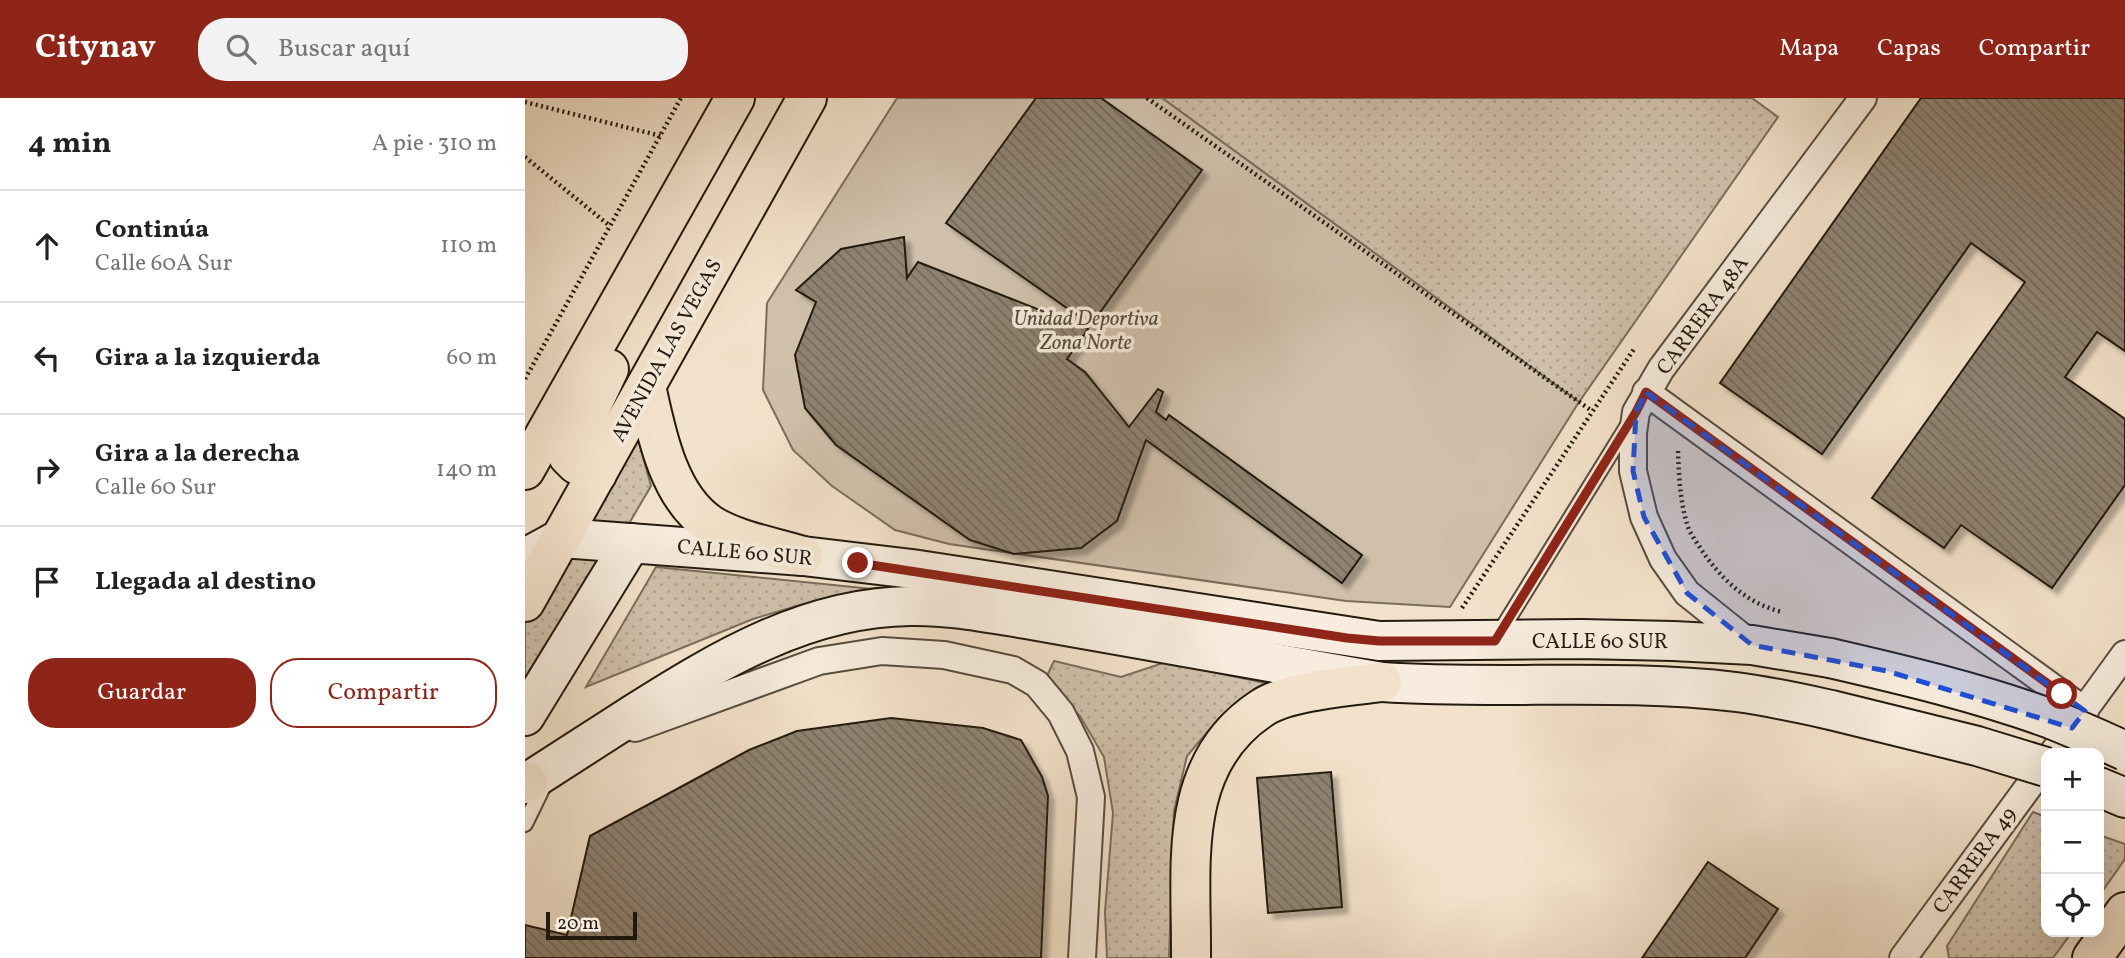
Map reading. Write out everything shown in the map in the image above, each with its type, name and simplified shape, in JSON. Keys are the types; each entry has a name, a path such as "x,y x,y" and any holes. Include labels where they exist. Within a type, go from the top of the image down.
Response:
{"main road":[{"path":"525,470 734,98"},
{"name":"AVENIDA LAS VEGAS","path":"525,602 807,98"},
{"path":"597,474 571,460 569,452 608,370 641,263"},
{"path":"646,386 658,439 670,473 694,508 710,524 729,533 803,555"},
{"path":"525,558 562,538"},
{"name":"CALLE 60 SUR","path":"562,538 803,555 912,569 1379,641 1581,639 1752,646 1830,658 1940,685 2051,719 2125,751"},
{"path":"525,716 631,543"},
{"name":"CALLE 60 SUR","path":"533,778 683,683 758,642 801,624 861,610 911,606 970,610 1026,619 1382,682 1422,685 1630,685 1735,692 1831,710 2041,764"},
{"path":"1191,958 1193,818 1204,778 1223,743 1263,707 1294,696 1382,682"},
{"path":"2104,789 2125,798"},
{"path":"2092,958 2125,912"}],"street":[{"name":"CARRERA 48A","path":"1641,402 1863,98"},
{"path":"1752,646 1687,593 1663,559 1644,517 1633,471 1633,433 1641,402 2085,710"},
{"name":"CALLE 60 SUR","path":"585,746 819,661 882,651 944,655 1013,670 1037,684 1061,713 1080,751 1091,797 1082,958"},
{"path":"2057,748 2125,654"},
{"name":"CARRERA 49","path":"1903,958 2041,772"}],"lane":[{"path":"1495,641 1641,402"},
{"path":"525,824 533,778"}],"path":[{"path":"525,379 681,98"},
{"path":"1147,98 1592,411"},
{"path":"525,102 661,135"},
{"path":"525,157 610,226"},
{"path":"1455,618 1634,349"},
{"path":"1678,448 1679,489 1689,530 1711,565 1730,585 1770,609 1794,615"}],"highlighted area":[{"path":"1646,392 2085,711 2072,728 1887,671 1752,645 1687,593 1644,517 1633,471 1636,412"}],"green space":[{"name":"Unidad Deportiva Zona Norte","path":"897,98 1162,98 1579,402 1450,607 1346,601 949,544 895,530 832,486 793,450 763,390 767,303"},
{"path":"1162,98 1752,98 1778,117 1579,402"},
{"path":"636,432 651,486 525,701 525,622"},
{"path":"656,567 902,592 817,600 753,619 586,687"},
{"path":"1054,661 1121,677 1166,662 1275,685 1243,701 1219,718 1187,756 1174,811 1169,958 1107,958 1105,912 1113,813 1104,757 1080,716 1045,680"},
{"path":"2033,812 2041,815 2041,937 2068,937 2053,958 1949,958 1947,946"},
{"path":"2104,837 2125,844 2125,859 2104,889"}],"building":[{"path":"1036,98 1101,98 1202,170 1091,325 946,223"},
{"path":"1921,98 2125,98 2125,351 2097,332 2065,377 2125,419 2125,485 2052,588 1961,525 1944,548 1872,498 2025,282 1971,243 1822,454 1720,383"},
{"path":"904,237 907,278 918,262 1088,329 1067,359 1085,372 1129,427 1158,389 1163,392 1156,412 1166,420 1169,415 1362,555 1342,583 1146,440 1117,521 1081,548 1014,554 970,540 836,445 805,408 795,355 816,302 796,290 841,249"},
{"path":"891,718 983,728 1021,740 1042,777 1048,796 1041,958 525,958 525,925 567,935 590,836 749,750 797,731"},
{"path":"1331,772 1342,907 1268,913 1257,778"},
{"path":"1708,862 1778,909 1745,958 1642,958"}],"route":[{"path":"858,563 912,569 1347,638 1420,642 1495,641 1646,392 2062,694"}]}
